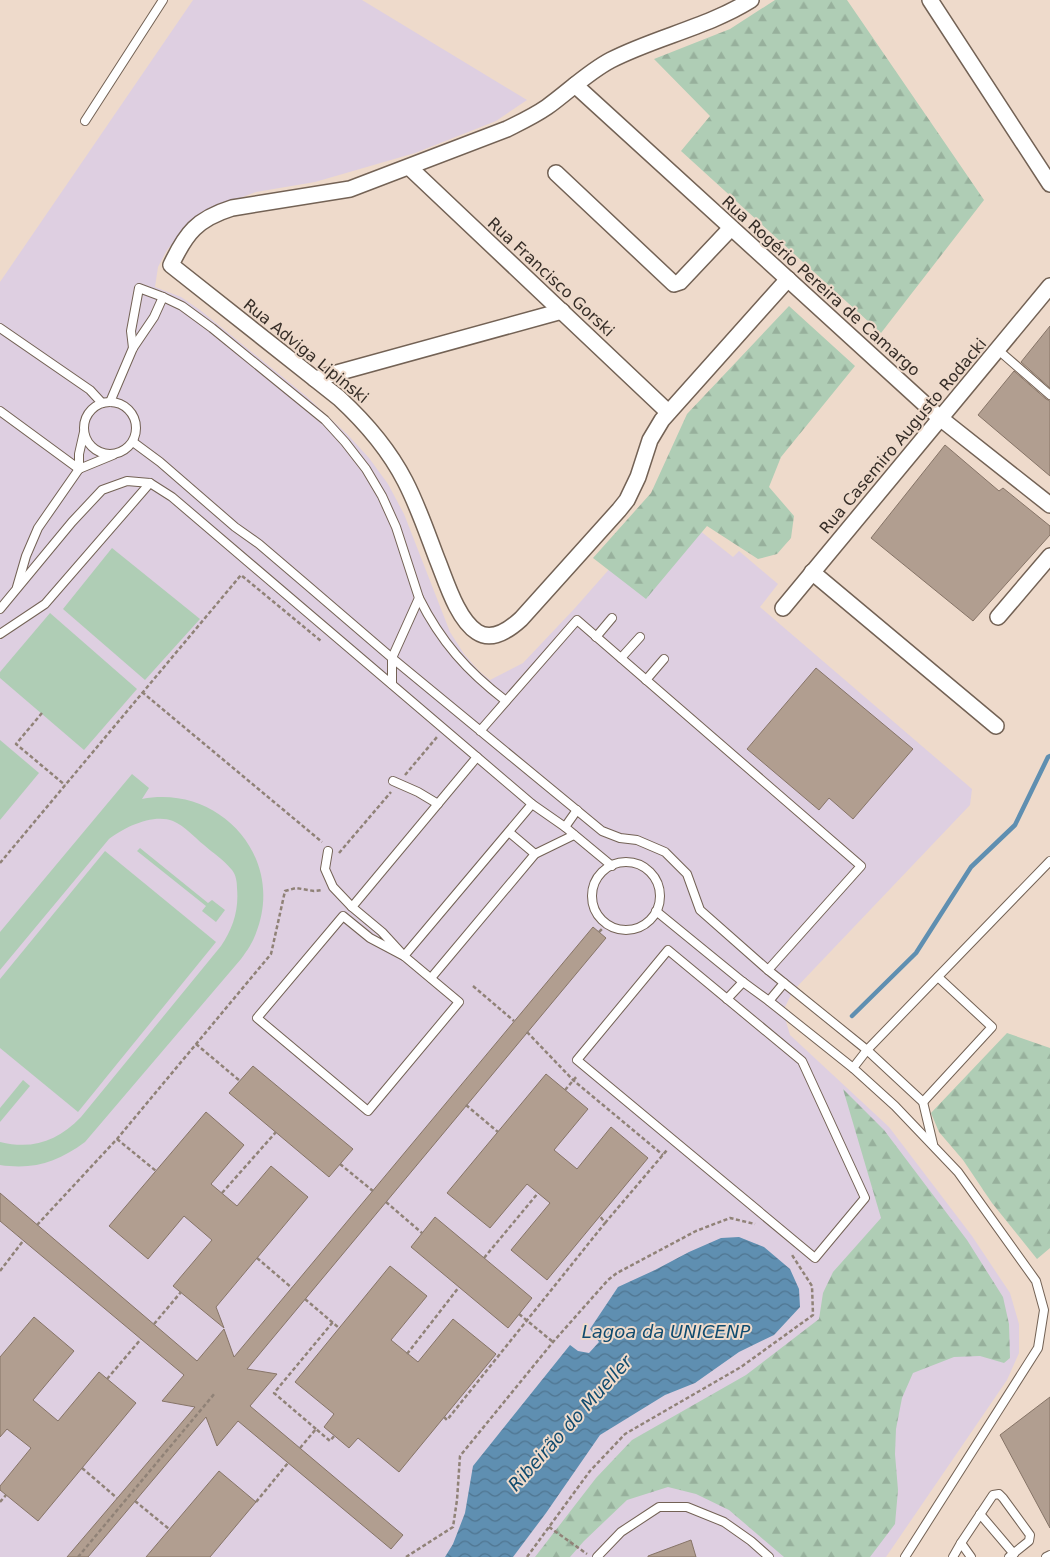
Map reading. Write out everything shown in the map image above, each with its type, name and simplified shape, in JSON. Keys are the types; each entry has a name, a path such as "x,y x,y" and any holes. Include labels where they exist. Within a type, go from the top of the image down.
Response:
{"street":[{"path":"409,167 528,119 608,61 726,13 751,0"},
{"path":"930,0 1050,184"},
{"name":"Rua Rogério Pereira de Camargo","path":"575,86 940,418 1050,505"},
{"name":"Rua Adviga Lipinski","path":"409,167 343,191 232,208 215,213 202,221 190,233 180,246 171,265 315,378 360,417 380,440 416,502 456,605 466,622 484,636 506,631 521,619 627,500 638,477 650,440 668,412"},
{"name":"Rua Francisco Gorski","path":"409,167 668,412"},
{"path":"556,173 674,284 680,282 731,228"},
{"path":"668,412 788,279"},
{"name":"Rua Casemiro Augusto Rodacki","path":"783,608 1050,286"},
{"path":"315,378 562,312"},
{"path":"998,617 1050,556"},
{"path":"812,572 996,726"}],"lane":[{"path":"86,121 162,0"},
{"path":"133,348 131,331 139,288 182,306 325,420 366,469 382,496 396,527 418,598 430,622 458,659 506,702"},
{"path":"106,402 133,348 154,317 162,297"},
{"path":"0,328 106,402"},
{"path":"997,349 1050,395"},
{"path":"15,591 26,556 38,528 79,469 124,451 133,442 136,433 136,423 132,414 125,406 106,402 91,409 85,420 79,454 79,469"},
{"path":"0,411 79,469"},
{"path":"84,432 90,445 100,453 113,455"},
{"path":"133,442 160,462 392,658 602,830 620,838 637,840 665,852 687,874 700,910 768,970 868,1050 923,1102 933,1144"},
{"path":"0,609 72,522 102,490 127,481 150,483 172,498 532,804 612,866"},
{"path":"0,634 45,604 150,483"},
{"path":"392,684 392,658 418,598"},
{"path":"596,637 612,618"},
{"path":"480,731 577,620 861,866 768,970"},
{"path":"621,658 640,637"},
{"path":"646,680 664,659"},
{"path":"352,907 477,757"},
{"path":"396,782 438,804"},
{"path":"404,956 532,804"},
{"path":"564,827 577,810"},
{"path":"509,832 536,854"},
{"path":"431,978 536,854 574,835"},
{"path":"330,850 325,869 333,887 352,907 382,932 404,956 459,1002 368,1111 257,1018 343,916 370,938 404,956"},
{"path":"853,1068 868,1050 1050,861"},
{"path":"632,863 642,866 657,881 660,891 660,902 656,911 645,924 637,928 620,930 607,924 596,912 592,902 592,891 596,880 612,866 632,863"},
{"path":"656,911 853,1068 895,1106 958,1172 1036,1281 1044,1310 1038,1348 905,1557"},
{"path":"668,950 802,1061 865,1198 816,1258 585,1066 577,1060 668,950"},
{"path":"923,1102 992,1027 938,977"},
{"path":"727,1000 743,982"},
{"path":"769,1001 784,983"},
{"path":"953,1557 961,1543 992,1495 999,1494 1003,1498 1030,1535 1028,1541 1011,1555 980,1514"},
{"path":"597,1557 621,1532 659,1507 687,1507 724,1522 751,1541 769,1557"},
{"path":"961,1543 971,1557"},
{"path":"1046,1557 1050,1555"}],"path":[{"path":"0,862 241,575 324,644"},
{"path":"142,692 337,855 396,782 437,737"},
{"path":"42,713 16,744 65,785"},
{"path":"37,1225 117,1140 271,954 285,891 296,888 314,891 333,887"},
{"path":"599,932 607,924"},
{"path":"473,986 514,1021"},
{"path":"527,1032 573,1080 663,1155"},
{"path":"196,1044 240,1081"},
{"path":"565,1090 585,1066"},
{"path":"466,1105 498,1132"},
{"path":"222,1194 276,1132"},
{"path":"117,1140 156,1171"},
{"path":"444,1417 448,1420 605,1223 675,1141"},
{"path":"340,1164 373,1191"},
{"path":"484,1258 538,1193"},
{"path":"386,1202 422,1233"},
{"path":"600,1216 605,1223"},
{"path":"407,1557 453,1527 460,1456 553,1342 608,1280 617,1273 696,1231 730,1218 755,1224 762,1228"},
{"path":"0,1271 23,1241"},
{"path":"527,1557 590,1471 625,1434 741,1367 813,1315 812,1286 792,1255"},
{"path":"257,1258 292,1288"},
{"path":"407,1354 459,1287"},
{"path":"154,1324 181,1292"},
{"path":"305,1299 340,1328"},
{"path":"519,1314 553,1342"},
{"path":"333,1322 274,1393 330,1441 335,1435"},
{"path":"107,1379 141,1339"},
{"path":"78,1557 215,1393"},
{"path":"300,1448 316,1430"},
{"path":"256,1502 288,1463"},
{"path":"82,1468 117,1498"},
{"path":"0,1502 6,1495"},
{"path":"135,1501 169,1529"},
{"path":"549,1527 591,1557"}],"shaded area":[{"path":"193,0 362,0 527,100 496,121 415,153 315,182 256,192 221,205 180,235 167,250 158,267 155,287 181,297 200,310 306,396 348,435 369,458 388,484 404,514 450,632 464,654 479,671 490,680 523,663 627,549 660,499 733,557 739,551 778,584 760,607 972,789 970,805 793,991 783,1011 790,1035 889,1127 972,1236 1010,1293 1019,1324 1019,1353 1007,1380 886,1557 0,1557 0,282"}],"green space":[{"path":"775,0 847,0 984,200 881,333 681,151 710,116 654,59 730,29"},
{"path":"789,306 855,366 781,457 769,487 794,516 791,538 777,554 758,559 707,526 646,599 593,558 651,493 687,414"},
{"path":"112,548 200,619 145,680 63,609"},
{"path":"50,613 137,689 84,750 0,678 0,672"},
{"path":"0,740 39,773 0,820"},
{"path":"132,774 149,788 142,799 170,797 197,803 220,815 239,832 253,853 262,878 263,905 256,933 241,959 85,1142 65,1155 45,1163 24,1166 0,1165 0,1142 23,1145 44,1142 63,1132 81,1117 221,946 234,918 237,904 237,883 229,866 177,823 165,819 148,820 131,826 109,839 0,970 0,932"},
{"path":"140,848 208,903 212,900 225,910 216,922 202,911 206,906 137,851"},
{"path":"105,851 216,942 78,1112 0,1048 0,979"},
{"path":"1007,1033 1050,1048 1050,1248 1037,1259 992,1203 963,1160 939,1132 931,1113"},
{"path":"23,1080 30,1086 0,1122 0,1108"},
{"path":"843,1089 884,1130 967,1240 1003,1297 1009,1324 1010,1358 1004,1363 980,1356 954,1357 913,1373 902,1398 896,1429 895,1454 898,1490 895,1524 870,1557 784,1557 729,1510 696,1494 668,1487 627,1500 570,1557 535,1557 596,1478 632,1440 746,1375 819,1319 823,1293 833,1272 881,1218"}],"water":[{"name":"Lagoa da UNICENP","path":"739,1237 764,1247 790,1269 799,1289 800,1307 774,1335 739,1352 695,1383 665,1395 600,1435 513,1557 445,1557 453,1544 465,1513 473,1466 570,1345 578,1351 589,1353 599,1342 590,1329 618,1287 721,1238"}],"building":[{"path":"1050,326 1050,388 1021,362"},
{"path":"1014,371 1050,401 1050,476 978,415"},
{"path":"945,445 999,491 1003,488 1050,526 1050,535 973,621 871,538"},
{"path":"816,668 913,749 853,819 829,798 819,810 747,749"},
{"path":"593,927 606,938 247,1369 277,1374 250,1406 403,1535 391,1549 238,1421 217,1446 206,1417 88,1557 67,1557 195,1407 162,1401 184,1375 0,1221 0,1193 197,1361 224,1329 234,1357"},
{"path":"253,1066 353,1149 329,1177 229,1093"},
{"path":"546,1074 588,1109 554,1150 577,1169 611,1127 648,1158 547,1280 511,1250 550,1203 527,1184 490,1228 447,1193"},
{"path":"206,1112 244,1145 211,1184 237,1206 271,1166 308,1197 216,1307 224,1328 173,1286 212,1240 184,1216 148,1259 109,1226"},
{"path":"435,1217 532,1298 508,1328 411,1247"},
{"path":"390,1266 427,1296 391,1340 418,1362 453,1319 496,1354 399,1472 358,1438 349,1448 324,1427 334,1414 295,1382"},
{"path":"34,1317 74,1351 33,1400 58,1421 99,1372 136,1403 38,1521 0,1490 0,1486 31,1448 7,1429 0,1437 0,1357"},
{"path":"1050,1397 1050,1528 1000,1435"},
{"path":"219,1471 256,1502 210,1557 146,1557"},
{"path":"691,1540 696,1557 648,1557 648,1556"}],"waterway":[{"name":"Ribeirão do Mueller","path":"852,1016 916,953 971,867 1015,825 1050,756"}]}
